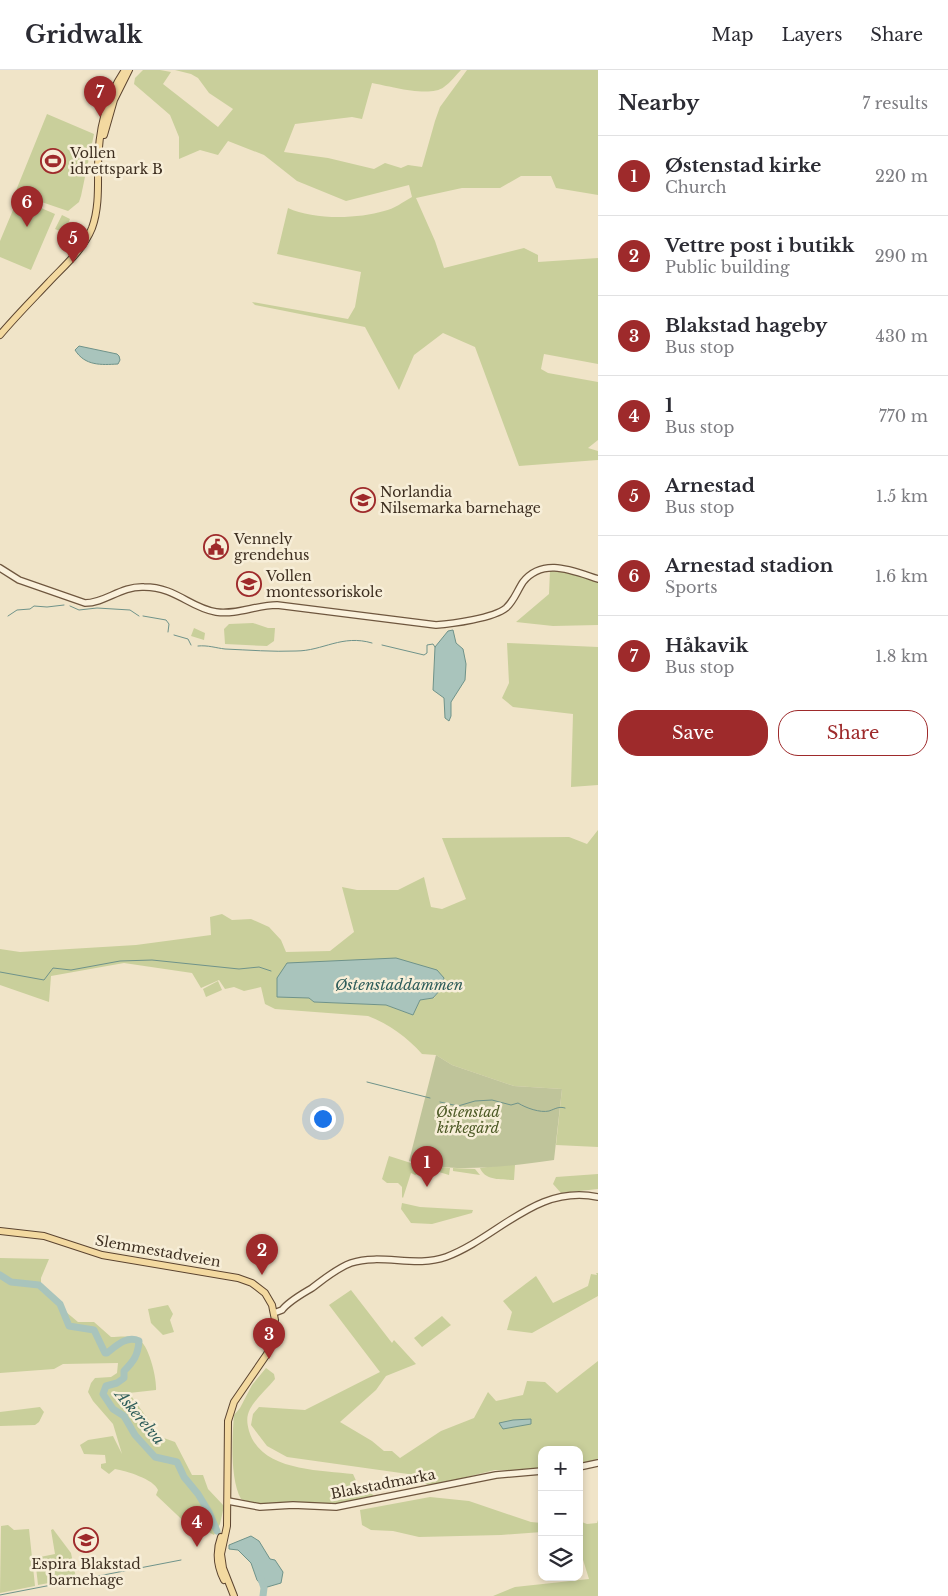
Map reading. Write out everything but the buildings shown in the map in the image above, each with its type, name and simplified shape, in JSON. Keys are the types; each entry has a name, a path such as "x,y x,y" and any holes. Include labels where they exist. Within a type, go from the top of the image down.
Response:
{"main road":[{"path":"0,335 76,254 91,230 95,214 100,134 103,118 113,90 125,70"},
{"path":"98,173 110,111 129,70"},
{"path":"0,568 19,580 85,603 96,602 126,589 150,587 172,592 206,610 215,612 233,613 275,605 433,625 456,623 501,611 512,602 526,579 536,571 545,568 562,568 598,578"},
{"path":"234,1596 223,1568 222,1554 228,1501 227,1443 229,1414 234,1402 262,1362 271,1345 274,1311 282,1310 282,1308 334,1272 350,1264 379,1260 435,1260 463,1248 525,1210 546,1200 573,1194 598,1197"},
{"name":"Slemmestadveien","path":"0,1231 44,1236 102,1255 238,1278 252,1283 261,1289 270,1299 274,1311"},
{"path":"583,1466 598,1463"},
{"name":"Blakstadmarka","path":"228,1501 255,1507 292,1505 336,1507 496,1475 538,1472"}],"green space":[{"path":"143,70 171,72 163,84 218,127 233,109 209,93 198,78 175,70 461,70 451,81 438,90 409,90 372,83 362,119 352,117 295,124 284,152 328,158 374,169 385,163 401,168 408,165 422,167 440,107 467,70 598,70 598,195 556,188 551,176 521,176 500,188 462,188 416,198 435,241 444,268 524,248 538,255 538,262 598,258 598,364 544,354 541,369 548,373 598,382 598,440 588,448 598,451 598,460 519,466 475,347 443,333 414,355 399,390 365,327 255,305 252,302 348,319 355,307 361,272 277,254 288,208 310,215 336,217 373,214 391,209 412,197 409,185 346,201 297,181 264,155 228,141 218,155 200,150 179,159 179,137 170,115 134,84 135,78"},
{"path":"47,114 94,134 79,202 68,211 15,193"},
{"path":"18,198 55,214 31,270 0,257 0,241"},
{"path":"62,215 70,219 64,233 55,229"},
{"path":"550,570 562,570 598,580 598,625 553,626 516,622 549,594"},
{"path":"253,623 268,628 275,628 274,641 267,646 225,644 224,629 229,624"},
{"path":"194,628 205,633 204,640 191,636"},
{"path":"507,643 598,647 598,785 571,787 573,714 513,707 502,698 509,683"},
{"path":"598,830 598,1147 556,1145 562,1089 514,1086 452,1065 436,1055 422,1054 398,1032 368,1016 275,1009 265,1004 261,987 244,991 234,987 225,989 219,980 201,988 192,973 124,963 51,976 49,1002 0,985 0,949 20,952 136,945 211,935 210,917 222,914 232,920 251,919 269,927 281,940 286,952 330,951 354,932 342,887 357,890 398,890 424,877 431,907 442,909 466,899 442,838 569,837 587,844","holes":["441,988 434,998 420,1000 413,1015 386,1005 314,1002 309,998"]},
{"path":"218,981 222,990 206,997 203,989"},
{"name":"Østenstad kirkegård","path":"436,1055 452,1065 514,1086 562,1089 554,1160 481,1168 443,1167 409,1161"},
{"path":"389,1156 411,1163 413,1166 414,1163 427,1165 424,1172 415,1175 411,1173 403,1198 402,1187 398,1183 387,1183 382,1179"},
{"path":"515,1165 514,1180 490,1177 482,1172 480,1168"},
{"path":"430,1166 450,1168 449,1175 429,1169"},
{"path":"453,1168 475,1169 480,1175 453,1171"},
{"path":"598,1174 598,1189 561,1193 553,1184 556,1177"},
{"path":"402,1203 420,1207 473,1210 472,1213 432,1224 411,1223 401,1209"},
{"path":"0,1258 49,1259 41,1278 41,1291 78,1322 94,1322 111,1337 132,1337 142,1342 152,1362 156,1390 129,1393 161,1437 175,1442 192,1475 203,1475 208,1489 224,1506 220,1524 214,1535 204,1530 195,1532 156,1495 158,1490 151,1482 115,1469 109,1474 101,1468 101,1464 106,1463 105,1455 84,1454 80,1445 88,1440 113,1436 122,1454 113,1424 93,1401 88,1392 95,1378 111,1377 117,1373 118,1363 63,1364 54,1369 0,1373"},
{"path":"596,1273 598,1273 598,1296 532,1333 507,1330 512,1312 503,1301 536,1276 553,1303 588,1286 591,1274 597,1275"},
{"path":"351,1290 392,1343 394,1340 416,1364 386,1376 376,1390 340,1422 372,1441 384,1451 392,1451 400,1458 441,1431 474,1418 488,1392 496,1401 523,1395 527,1381 545,1382 557,1393 598,1361 598,1462 583,1465 583,1446 538,1446 538,1470 495,1470 430,1486 408,1474 287,1457 267,1446 251,1425 253,1414 259,1407 305,1410 380,1372 329,1305"},
{"path":"168,1305 173,1314 170,1320 174,1332 163,1335 151,1323 148,1309"},
{"path":"442,1316 451,1325 422,1347 414,1338"},
{"path":"266,1368 274,1374 275,1379 252,1405 247,1417 249,1431 256,1444 266,1454 278,1461 293,1466 353,1474 362,1494 371,1493 374,1496 340,1505 255,1504 241,1499 237,1491 233,1470 234,1415 240,1408 252,1385"},
{"path":"40,1407 44,1412 39,1422 35,1425 0,1426 0,1412"},
{"path":"430,1497 469,1501 538,1523 538,1532 419,1537 393,1531 371,1530 362,1525 360,1510"},
{"path":"598,1520 598,1596 493,1596 515,1587 589,1579 583,1560 583,1522 597,1523"},
{"path":"8,1525 14,1530 29,1529 35,1586 0,1593 1,1526"},
{"path":"53,1529 71,1553 76,1578 38,1585 35,1558 55,1554 51,1530"}],"water":[{"path":"79,346 117,354 120,360 118,364 89,362 75,350"},
{"path":"453,630 456,643 463,649 466,664 465,680 451,702 449,721 445,718 444,698 433,690 435,647 448,631"},
{"name":"Østenstaddammen","path":"396,958 437,970 444,978 441,989 433,998 420,1000 413,1015 386,1005 314,1002 309,998 277,997 277,978 287,963"},
{"path":"531,1419 531,1424 503,1429 499,1423 513,1420"},
{"path":"251,1536 259,1541 270,1559 275,1560 283,1572 281,1583 264,1588 257,1580 251,1563 238,1550 229,1549 229,1545"}],"waterway":[{"path":"8,616 17,610 30,609 34,606 64,605"},
{"path":"70,606 79,610 97,608 130,610 139,616"},
{"path":"143,616 166,620 169,624 168,632"},
{"path":"174,635 188,639 191,645"},
{"path":"198,646 287,651 306,650 351,640 372,643"},
{"path":"382,645 424,655 427,653 427,645 433,644 435,647"},
{"path":"0,972 44,980 53,968 71,970 120,961 152,960 239,969 259,967 271,971"},
{"path":"367,1082 430,1098"},
{"path":"440,1102 458,1106 475,1101 492,1100 511,1105 518,1103 541,1111 565,1108"},
{"name":"Askerelva","path":"0,1275 11,1282 39,1285 60,1304 69,1326 94,1330 105,1353 126,1340 139,1341 135,1358 124,1371 124,1378 117,1383 106,1386 103,1394 113,1409 124,1416 135,1435 155,1457 177,1462 184,1477 198,1494 209,1512 217,1531"},
{"path":"0,1595 181,1560"},
{"path":"261,1579 264,1588 263,1596"}],"place":[{"name":"Håkavik","path":"100,117"},
{"name":"Vollen idrettspark B","path":"53,161"},
{"name":"Arnestad stadion","path":"27,227"},
{"name":"Arnestad","path":"73,263"},
{"name":"Norlandia Nilsemarka barnehage","path":"363,500"},
{"name":"Vennely grendehus","path":"216,547"},
{"name":"Vollen montessoriskole","path":"249,584"},
{"name":"Østenstad kirke","path":"427,1187"},
{"name":"Vettre post i butikk","path":"262,1275"},
{"name":"Blakstad hageby","path":"269,1359"},
{"name":"Espira Blakstad barnehage","path":"86,1540"},
{"name":"1","path":"197,1547"}]}
